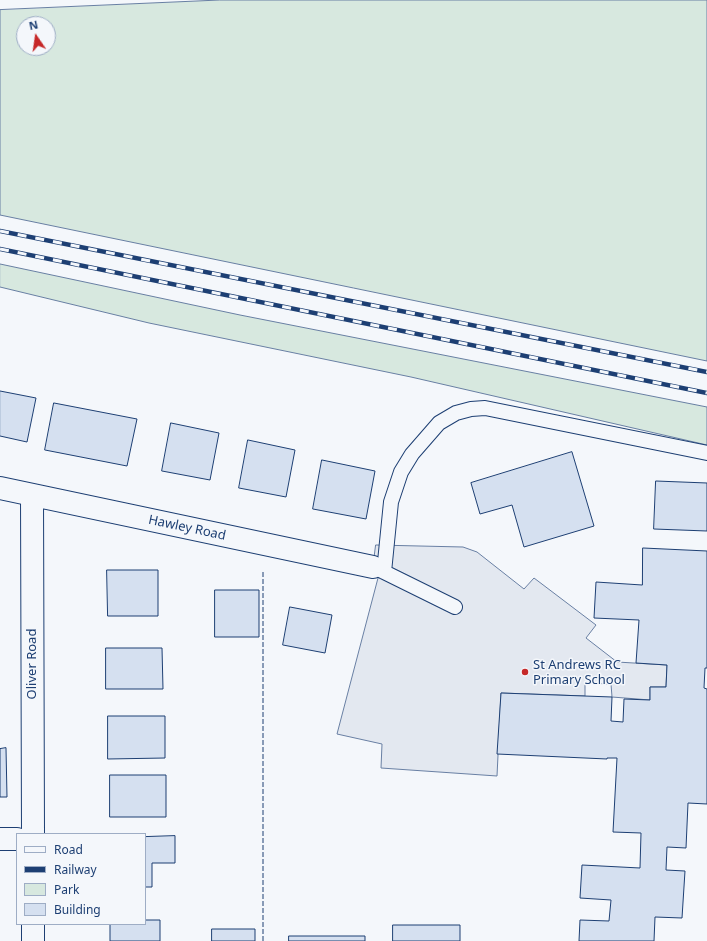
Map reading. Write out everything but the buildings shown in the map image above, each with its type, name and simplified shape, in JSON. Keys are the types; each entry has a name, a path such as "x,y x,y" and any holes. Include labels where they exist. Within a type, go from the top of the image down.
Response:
{"street":[{"name":"Hawley Road","path":"0,488 379,569"},
{"name":"Oliver Road","path":"32,495 33,833"},
{"path":"0,839 16,839"},
{"path":"33,925 33,941"}],"lane":[{"path":"455,607 379,569 390,502 401,472 412,454 439,423 456,413 471,409 485,408 707,453"}],"green space":[{"path":"220,0 707,0 707,361 0,215 0,10"},
{"path":"0,264 240,315 707,407 707,445 411,377 149,323 0,287"}],"shaded area":[{"path":"376,545 463,547 477,552 524,589 534,578 596,625 586,638 617,662 667,665 666,687 650,687 650,700 612,697 611,684 585,683 585,696 501,693 497,776 381,768 382,744 337,734 378,578 373,567"}],"railway":[{"path":"0,231 707,372"},
{"path":"0,249 707,393"}],"fence":[{"path":"263,572 263,941"}],"place":[{"name":"St Andrews RC Primary School","path":"525,672"}]}
